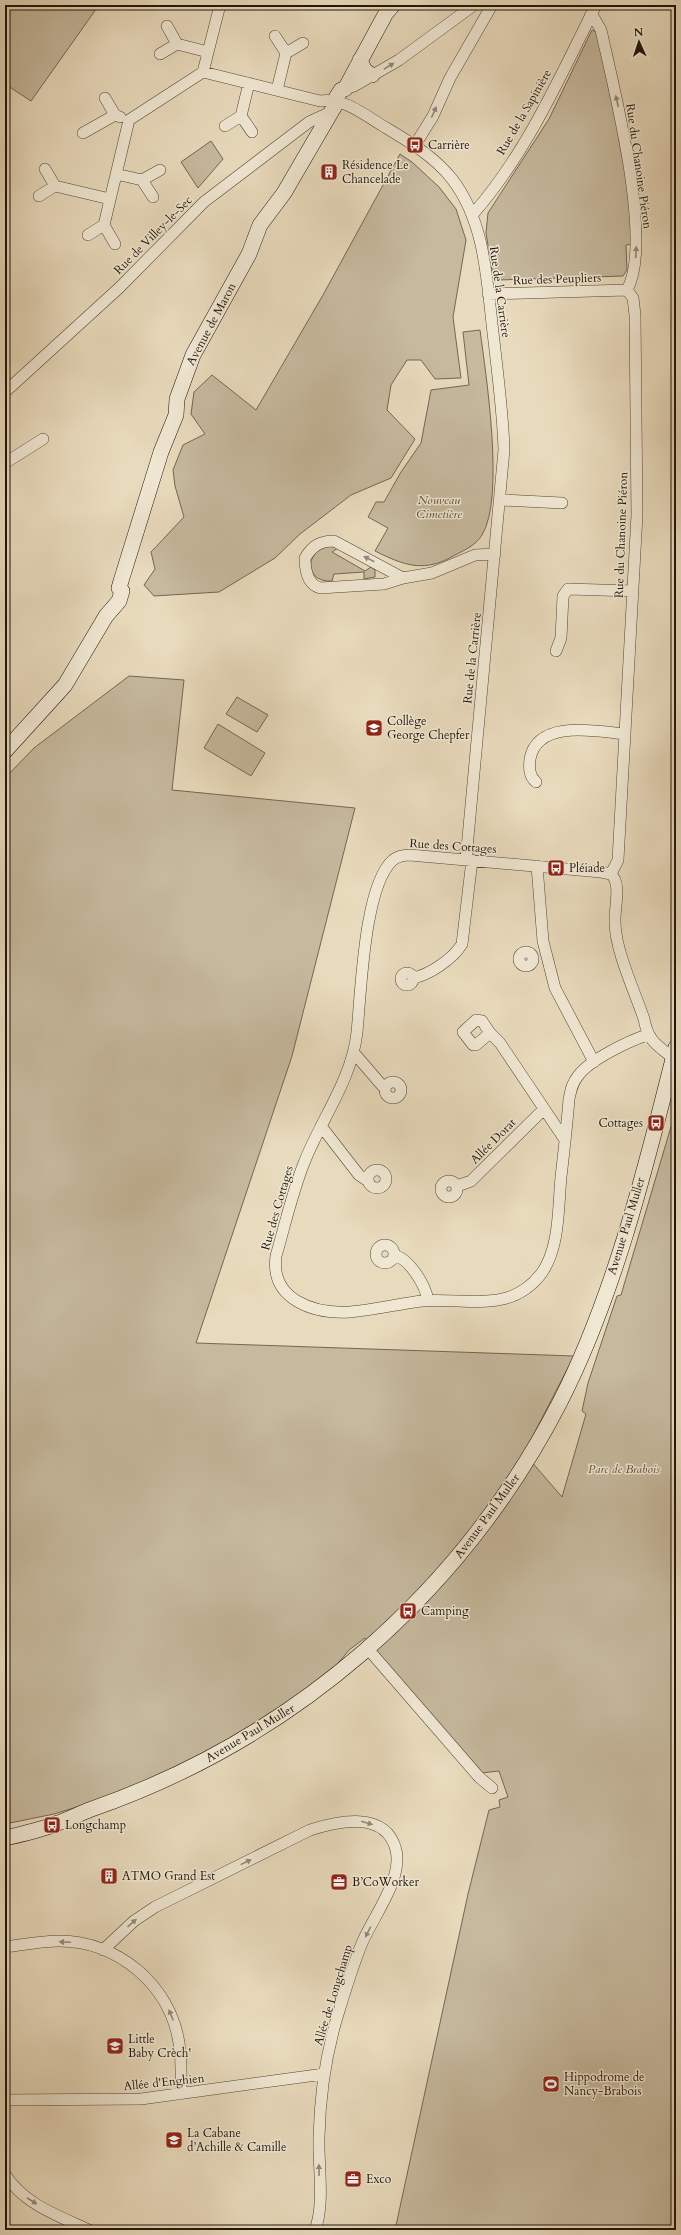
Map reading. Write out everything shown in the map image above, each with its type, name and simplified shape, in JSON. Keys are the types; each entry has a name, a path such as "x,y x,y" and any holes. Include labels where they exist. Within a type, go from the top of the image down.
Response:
{"main road":[{"path":"345,89 386,13 394,5"},
{"path":"360,60 365,70 372,75"},
{"name":"Avenue de Maron","path":"5,751 65,685 106,616 114,589 119,588 159,458 176,415 178,399 193,355 249,254 260,225 284,193 334,107 338,93 345,89"},
{"name":"Avenue Paul Muller","path":"5,1838 59,1823 152,1786 233,1746 301,1702 368,1648 429,1590 478,1532 518,1476 559,1403 597,1315 625,1236 675,1053"},
{"name":"Avenue Paul Muller","path":"5,1830 83,1813"}],"street":[{"path":"115,244 104,225 129,120 203,72 220,5"},
{"path":"345,89 354,86 399,60 474,5"},
{"path":"415,145 433,116 450,78 492,5"},
{"path":"590,16 596,5"},
{"name":"Rue de la Sapinière","path":"473,214 487,198 530,132 590,16"},
{"name":"Rue du Chanoine Piéron","path":"590,16 594,18 601,30 622,123 632,192 636,252 632,278 627,290 633,298 635,315 637,493 618,860 611,874"},
{"path":"167,26 178,44 208,52"},
{"path":"275,36 286,53"},
{"path":"277,90 286,53 303,43"},
{"path":"160,54 178,44"},
{"path":"203,72 320,101 322,108 334,107"},
{"path":"225,126 241,116 249,83"},
{"path":"105,98 115,115 129,120"},
{"name":"Rue de la Carrière","path":"334,107 348,104 415,145 435,161 452,179 473,214 481,248 488,294 504,438 501,500 469,859 465,929 462,944 457,951 423,976 413,978"},
{"name":"Rue de Villey-le-Sec","path":"5,392 118,288 208,199 310,122 334,107"},
{"path":"83,133 115,115"},
{"path":"241,116 252,132"},
{"path":"45,169 55,186"},
{"path":"116,174 142,180 160,170"},
{"path":"142,180 153,197"},
{"path":"39,196 55,186 110,199"},
{"path":"88,235 104,225"},
{"name":"Rue des Peupliers","path":"488,294 627,290"},
{"path":"5,463 43,439"},
{"path":"501,500 562,503"},
{"path":"403,578 334,541 324,541 316,545 305,558 309,580 315,586 320,588 384,584 403,578 432,574 480,554 495,554"},
{"path":"556,651 561,638 563,596 568,589 633,591"},
{"path":"536,782 530,773 530,760 535,746 546,736 561,731 625,734"},
{"name":"Rue des Cottages","path":"611,874 469,859 410,855 396,858 388,866 372,901 368,918 354,1053 302,1168 276,1256 276,1271 282,1289 286,1294 301,1303 329,1310 351,1312 428,1300 479,1302 500,1300 518,1293 536,1280 547,1263 552,1247 573,1082 581,1072 594,1062 647,1035"},
{"path":"537,866 544,949 558,997 594,1062"},
{"path":"611,874 615,879 616,886 616,937 644,1019 647,1035 653,1042 675,1053"},
{"path":"531,955 544,949"},
{"path":"490,1033 500,1043 540,1105 565,1140"},
{"path":"354,1053 385,1089"},
{"name":"Allée Dorat","path":"457,1186 471,1181 540,1105"},
{"path":"321,1126 359,1175 368,1181"},
{"path":"395,1255 402,1258 425,1288 428,1300"},
{"path":"368,1648 456,1751 492,1788"},
{"name":"Allée de Longchamp","path":"103,1950 134,1921 155,1907 299,1835 327,1824 346,1821 362,1821 376,1826 386,1834 394,1844 396,1851 395,1870 386,1898 363,1941 348,1982 335,2025 324,2074 319,2137 319,2209 315,2230"},
{"path":"5,1947 60,1941 82,1944 103,1950 138,1969 156,1989 169,2010 179,2043 181,2094"},
{"name":"Allée d'Enghien","path":"5,2100 132,2099 181,2094 324,2074"},
{"path":"5,2174 16,2189 36,2204 89,2230"}],"green space":[{"path":"5,5 99,5 31,101 5,84"},
{"path":"592,30 598,33 620,130 634,244 626,245 627,270 623,276 498,280 493,276 486,233 488,213 549,119"},
{"path":"211,141 223,159 198,188 181,162"},
{"path":"400,154 412,162 439,187 456,209 466,240 453,317 461,378 435,379 421,360 407,360 391,385 387,410 415,439 391,478 351,495 300,534 275,558 219,592 154,596 144,585 155,569 151,552 184,517 175,486 173,470 183,445 205,434 191,414 194,392 212,375 256,410 323,295"},
{"name":"Nouveau Cimetière","path":"480,330 492,436 492,494 489,517 482,535 477,542 466,549 444,561 434,564 424,566 406,564 375,551 388,528 368,517 376,502 384,502 401,472 421,443 431,390 469,385 463,332"},
{"path":"330,546 338,548 332,552 365,571 371,567 375,570 375,577 364,579 364,572 334,574 332,581 323,580 316,577 312,572 312,560 315,554 321,549"},
{"name":"Parc de Brabois","path":"129,676 184,680 172,790 355,808 292,1056 196,1343 574,1356 524,1453 562,1497 586,1414 582,1411 588,1383 617,1296 621,1295 676,1110 676,2230 395,2230 468,1894 489,1810 500,1807 499,1800 508,1797 499,1771 481,1773 365,1638 349,1650 330,1673 262,1719 224,1742 162,1774 90,1803 54,1814 5,1824 5,778 34,748"},
{"path":"237,697 268,715 257,732 226,714"},
{"path":"218,724 265,753 251,776 204,748"}],"place":[{"name":"Carrière","path":"415,145"},
{"name":"Résidence Le Chancelade","path":"329,172"},
{"name":"Collège George Chepfer","path":"374,728"},
{"name":"Pléiade","path":"556,868"},
{"name":"Cottages","path":"656,1123"},
{"name":"Camping","path":"408,1611"},
{"name":"Longchamp","path":"52,1825"},
{"name":"ATMO Grand Est","path":"109,1876"},
{"name":"B’CoWorker","path":"339,1882"},
{"name":"Little Baby Crèch'","path":"115,2046"},
{"name":"Hippodrome de Nancy-Brabois","path":"551,2084"},
{"name":"La Cabane d’Achille & Camille","path":"174,2140"},
{"name":"Exco","path":"353,2179"}]}
